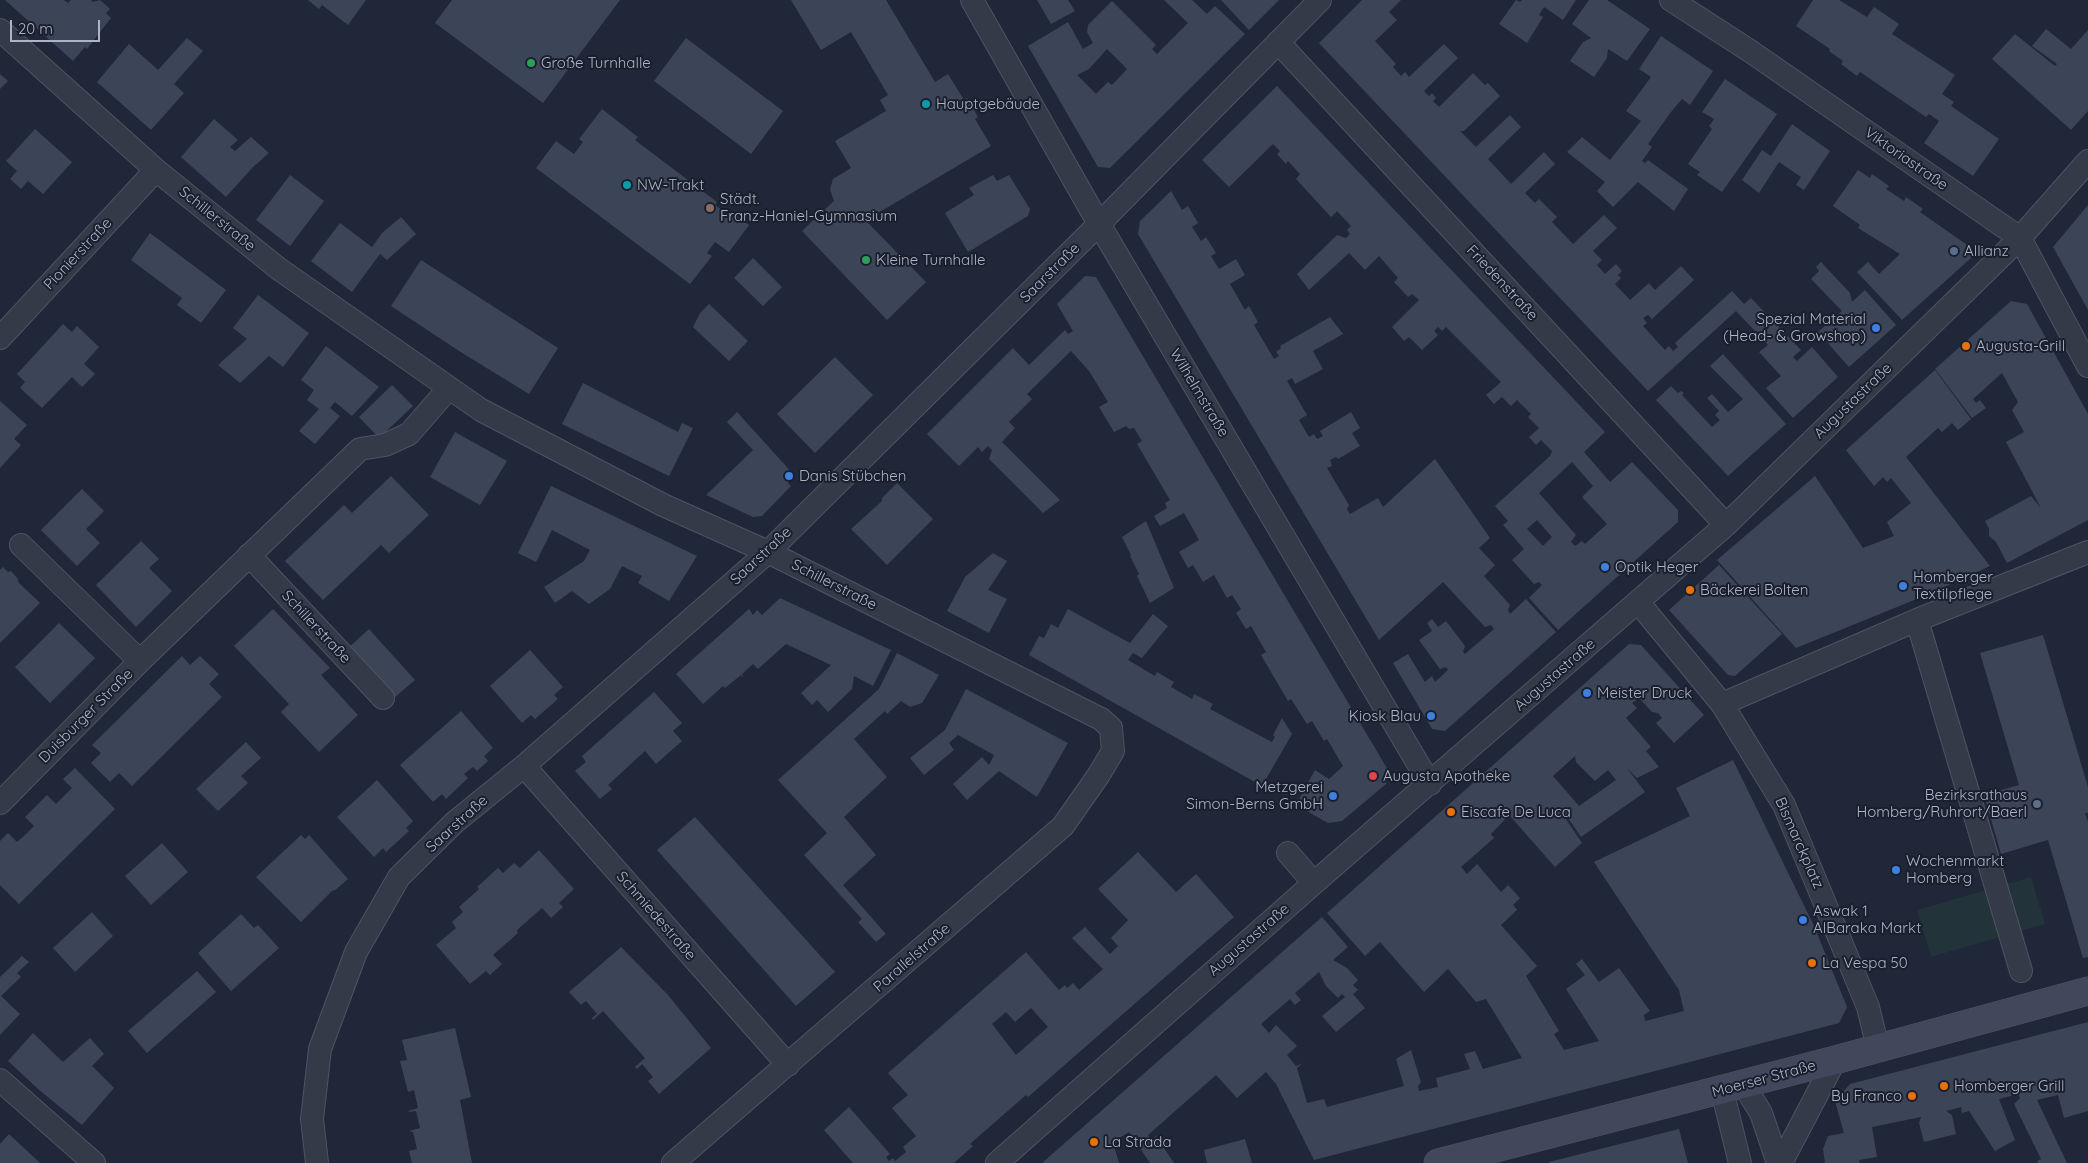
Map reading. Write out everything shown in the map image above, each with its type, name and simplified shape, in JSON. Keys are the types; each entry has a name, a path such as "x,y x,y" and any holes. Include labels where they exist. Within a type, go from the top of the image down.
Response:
{"street":[{"name":"Wilhelmstraße","path":"972,0 1099,224 1430,784"},
{"name":"Saarstraße","path":"316,1163 312,1119 320,1049 356,952 399,877 455,822 524,766 768,552 1099,224 1320,0"},
{"name":"Viktoriastraße","path":"1671,0 1750,51 2020,238 2088,366"},
{"name":"Schillerstraße","path":"0,30 156,170 279,269 481,410 663,505 768,552 1102,719 1111,728"},
{"name":"Friedenstraße","path":"1278,42 1726,525"},
{"name":"Augustastraße","path":"997,1163 1314,883 1726,525 2020,238 2088,161"},
{"name":"Pionierstraße","path":"0,338 156,170"},
{"path":"140,661 360,449 385,445 409,434 449,388"},
{"name":"Duisburger Straße","path":"0,803 140,661 21,545"},
{"path":"1722,704 1917,620 2088,552"},
{"name":"Schillerstraße","path":"249,556 383,698"},
{"name":"Bismarckplatz","path":"1638,602 1722,704 1784,806 1868,1007 1878,1048"},
{"path":"1917,620 2021,971"},
{"name":"Parallelstraße","path":"673,1163 1063,826 1113,751 1111,728"},
{"name":"Schmiedestraße","path":"524,766 788,1065"},
{"path":"1288,853 1314,883"},
{"name":"Moerser Straße","path":"1438,1163 1835,1060 2088,990"},
{"path":"1779,1163 1835,1060"},
{"path":"0,1080 94,1163"},
{"path":"1733,1087 1761,1113 1779,1163"},
{"path":"1733,1087 1740,1163"}],"shaded area":[{"path":"2031,877 2045,924 1931,957 1917,910"}],"building":[{"path":"5,0 64,0 68,3 71,0 91,0 93,2 100,0 110,9 106,13 111,18 87,49 85,47 73,61"},
{"path":"308,0 366,0 348,25 322,5 319,9"},
{"name":"Große Turnhalle","path":"452,0 620,0 543,103 435,23"},
{"name":"Hauptgebäude","path":"791,0 886,0 935,82 948,74 964,100 967,98 978,117 975,119 991,146 878,213 868,223 926,282 887,320 802,231 834,201 830,189 833,179 851,168 835,141 886,111 880,100 888,95 851,32 821,50"},
{"path":"1037,0 1068,0 1075,11 1051,24"},
{"path":"1164,0 1192,0 1207,14 1215,6 1245,34 1110,168 1098,167 1028,46 1068,22 1083,49 1093,43 1087,32 1088,25 1112,1 1156,45 1152,49 1157,54 1188,23","holes":["1107,49 1127,69 1112,85 1108,82 1096,94 1077,75 1089,69"]},
{"path":"1221,0 1279,0 1249,30"},
{"path":"1362,0 1401,0 1389,12 1397,20 1375,41 1396,64 1393,67 1401,76 1405,72 1409,77 1444,44 1458,58 1424,91 1429,96 1432,93 1436,98 1433,101 1439,107 1473,73 1485,85 1488,83 1500,96 1464,131 1460,131 1476,147 1510,115 1521,127 1488,159 1511,184 1544,152 1555,164 1525,193 1535,203 1539,199 1557,217 1552,222 1573,244 1604,215 1617,228 1593,251 1602,260 1597,265 1605,274 1616,264 1622,271 1618,275 1621,278 1615,284 1630,300 1649,283 1655,290 1681,266 1694,280 1652,319 1648,315 1643,318 1647,323 1643,326 1665,350 1669,346 1673,351 1678,347 1675,343 1732,291 1744,304 1751,298 1801,350 1793,357 1797,361 1812,347 1838,377 1793,418 1766,388 1781,376 1759,352 1768,345 1736,311 1648,391 1319,43"},
{"path":"1516,0 1520,2 1522,0 1576,0 1563,20 1544,7 1539,15 1543,17 1527,43 1499,24"},
{"path":"1589,0 1607,0 1650,29 1627,61 1608,49 1607,58 1594,77 1570,61 1583,42 1591,38 1572,24"},
{"path":"1813,0 1839,0 1867,17 1874,7 1899,24 1892,34 1955,75 1942,94 1954,102 1951,106 1999,139 1973,176 1924,143 1939,121 1929,114 1926,117 1860,72 1857,76 1841,64 1843,61 1829,51 1830,49 1796,26"},
{"path":"2046,29 2071,49 2088,30 2088,111 2071,130 1992,59 2015,34 2055,66 2057,64 2032,46"},
{"path":"1661,36 1713,71 1690,105 1682,99 1671,112 1648,144 1652,147 1642,161 1645,163 1648,160 1688,189 1674,211 1638,182 1613,207 1597,191 1605,182 1567,152 1582,137 1610,160 1641,121 1626,111 1651,77 1639,69"},
{"path":"187,38 203,51 174,84 184,93 151,130 97,82 129,44 158,70"},
{"path":"686,38 783,111 751,154 654,81"},
{"path":"0,74 8,81 0,89"},
{"path":"1725,79 1777,114 1722,192 1697,175 1700,172 1688,164 1712,129 1709,126 1714,119 1702,112"},
{"path":"1277,86 1605,432 1584,452 1610,482 1632,462 1678,510 1678,522 1558,630 1529,598 1542,585 1539,582 1534,584 1512,560 1524,549 1503,525 1508,521 1495,506 1550,456 1552,451 1541,440 1536,445 1529,437 1539,428 1528,417 1531,414 1517,400 1511,406 1502,397 1494,404 1486,395 1501,382 1446,327 1442,331 1438,327 1434,331 1438,335 1422,350 1409,337 1404,341 1392,327 1419,300 1412,294 1408,297 1394,282 1398,278 1379,256 1365,270 1349,253 1309,290 1297,274 1337,235 1346,238 1350,234 1347,230 1351,226 1337,211 1331,217 1296,179 1300,174 1288,161 1286,164 1277,154 1280,151 1273,144 1229,187 1202,160","holes":["1572,462 1593,486 1582,497 1607,524 1585,544 1582,541 1575,546 1571,542 1576,535 1539,493","1537,520 1552,537 1543,546 1527,529"]},
{"name":"NW-Trakt","path":"602,109 638,137 635,140 717,202 715,205 732,217 734,214 749,225 729,252 715,242 707,253 712,256 690,284 536,168 556,141 574,154 583,142 579,139"},
{"path":"214,119 238,140 230,147 235,151 251,137 269,153 253,167 226,197 181,157"},
{"path":"1792,124 1830,151 1804,190 1796,185 1801,177 1779,162 1759,193 1742,180 1762,150 1771,156"},
{"path":"35,129 72,162 43,194 28,181 21,189 10,179 17,171 6,161"},
{"path":"1858,170 1870,178 1872,174 1889,186 1886,189 1904,201 1906,197 1923,209 1920,212 1970,247 1971,258 1902,320 1857,272 1868,262 1879,274 1900,254 1858,228 1860,225 1833,206"},
{"path":"290,175 324,201 290,246 256,220"},
{"path":"993,175 997,181 1009,175 1030,209 1028,216 968,252 945,213 974,195 969,188"},
{"path":"1171,191 1182,210 1188,206 1198,223 1192,227 1201,241 1206,237 1216,253 1211,256 1219,269 1236,259 1245,275 1230,284 1245,310 1249,306 1258,322 1254,325 1274,359 1279,356 1276,352 1281,348 1280,346 1330,317 1343,334 1313,351 1323,369 1295,384 1292,378 1287,381 1307,415 1299,420 1309,437 1314,434 1317,439 1323,436 1320,431 1351,412 1360,428 1352,433 1360,446 1338,459 1336,457 1330,460 1332,466 1327,468 1349,505 1347,509 1350,514 1378,498 1383,507 1435,459 1490,538 1479,548 1495,565 1484,576 1510,605 1508,610 1510,614 1526,599 1556,632 1445,731 1432,729 1393,663 1408,654 1425,682 1432,676 1435,682 1448,670 1446,667 1440,669 1419,640 1432,631 1427,623 1432,619 1438,627 1446,621 1465,646 1463,652 1465,654 1494,629 1491,625 1485,627 1443,582 1379,640 1138,234 1140,221"},
{"path":"2088,205 2088,310 2053,247"},
{"path":"401,217 416,234 387,260 380,254 352,292 311,261 340,223 372,247 382,233"},
{"path":"150,233 226,290 201,323 177,305 182,298 131,260"},
{"path":"753,258 782,287 763,306 734,278"},
{"path":"421,260 558,348 529,394 391,306"},
{"path":"1821,262 1850,293 1852,302 1865,290 1896,325 1849,367 1818,332 1842,311 1811,279 1819,271 1816,267"},
{"path":"1085,276 1096,277 1388,770 1386,784 1342,821 1328,823 1296,805 1315,770 1329,779 1343,766 1327,739 1324,741 1312,721 1307,724 1291,699 1288,701 1261,655 1266,652 1251,626 1246,629 1236,613 1241,609 1232,595 1227,598 1214,575 1203,582 1193,565 1188,568 1179,552 1199,540 1184,513 1160,526 1154,516 1167,508 1165,503 1170,500 1137,444 1142,441 1134,428 1129,429 1126,426 1114,432 1099,407 1108,402 1089,371 1071,351 1027,394 1032,399 1009,422 1015,428 1002,442 1060,500 1043,513 989,459 992,450 988,446 982,452 978,447 959,466 927,434 1013,348 1029,365 1065,330 1068,334 1073,331 1057,304"},
{"path":"258,295 309,333 283,367 269,356 240,383 218,365 247,339 233,328"},
{"path":"2011,301 2027,304 2088,414 2088,520 2007,563 1996,542 1989,536 1989,529 1985,521 2031,496 2041,508 2006,442 2024,432 2012,410 2018,402 2002,373 1973,399 1976,403 1980,400 1986,408 1972,418 1935,369"},
{"path":"709,304 748,341 729,361 693,327 700,313"},
{"path":"63,324 72,332 77,326 99,347 84,364 95,374 82,387 72,377 42,408 20,388 25,382 17,374"},
{"path":"326,346 379,387 352,416 335,402 330,408 340,416 315,444 299,431 319,409 307,400 314,390 301,380"},
{"path":"1723,354 1786,424 1728,476 1656,400 1671,386 1678,393 1681,391 1684,393 1682,395 1712,427 1720,420 1715,415 1719,411 1707,398 1712,394 1728,412 1743,399 1710,366"},
{"path":"835,357 873,395 815,453 777,414"},
{"path":"1935,370 1971,419 1958,430 1952,423 1942,432 1938,428 1906,457 1990,566 1929,594 1796,648 1717,560 1815,476 1863,548 1894,536 1887,522 1911,503 1891,478 1887,482 1883,477 1874,486 1846,450"},
{"path":"583,383 678,432 682,423 693,428 669,476 562,424"},
{"path":"392,385 413,406 379,438 359,417"},
{"path":"0,401 27,425 14,439 21,445 0,468"},
{"path":"737,412 795,476 788,483 791,486 762,516 753,517 706,495 753,450 727,422"},
{"path":"455,432 507,461 480,505 430,477"},
{"path":"391,476 429,515 389,553 381,545 323,600 285,561 344,505 352,513"},
{"path":"897,483 933,519 887,565 851,529 882,501 882,498"},
{"path":"551,486 697,556 669,601 638,583 642,576 622,566 610,589 589,604 572,591 555,603 544,587 584,561 590,550 552,530 536,562 518,553"},
{"path":"82,489 104,511 86,529 100,543 77,566 41,530"},
{"path":"1146,521 1174,588 1150,603 1122,537"},
{"path":"141,541 159,559 149,568 172,591 136,627 96,585"},
{"path":"993,553 1007,561 988,590 1007,599 989,633 947,611 965,577"},
{"path":"1719,565 1782,634 1735,676 1728,675 1669,610"},
{"path":"3,567 8,572 11,571 18,579 18,582 40,603 0,643 0,570"},
{"path":"780,598 891,650 873,686 854,676 852,689 828,712 817,700 812,705 801,693 831,665 786,644 758,669 753,664 742,674 743,678 741,675 725,688 723,686 703,704 676,674 749,609 753,615 757,610 762,615"},
{"path":"273,609 330,668 321,675 358,715 319,752 281,712 289,704 234,646"},
{"path":"1068,609 1130,643 1153,614 1168,626 1142,658 1133,653 1128,660 1155,676 1157,672 1174,682 1171,687 1192,699 1194,694 1213,704 1210,709 1272,742 1275,737 1273,735 1282,718 1292,734 1262,786 1029,655 1039,636 1044,638 1051,624 1058,628"},
{"path":"59,623 95,658 50,703 15,667"},
{"path":"369,629 415,680 394,698 348,648"},
{"name":"Bezirksrathaus Homberg/Ruhrort/Baerl","path":"2043,635 2088,787 2088,813 2085,813 2088,822 2088,957 2083,958 2048,840 2001,854 1984,795 2019,785 1980,653"},
{"path":"1629,644 1641,645 1704,715 1674,743 1656,723 1662,718 1658,713 1652,712 1639,698 1632,703 1637,708 1626,718 1651,747 1646,751 1659,767 1637,778 1627,768 1645,792 1581,837 1566,815 1564,816 1582,843 1555,867 1509,815 1491,834 1494,838 1461,867 1467,874 1477,864 1501,892 1508,885 1520,898 1513,905 1517,910 1501,925 1537,966 1526,976 1559,1031 1554,1034 1564,1050 1599,1041 1566,989 1585,975 1576,964 1582,959 1599,982 1619,968 1650,1011 1644,1015 1645,1021 1684,1011 1679,990 1594,862 1690,816 1676,788 1733,760 1814,926 1847,1007 1839,1023 1314,1160 1276,1084 1266,1072 1237,1098 1216,1075 1148,1135 1151,1140 1156,1136 1174,1163 1150,1163 1129,1132 1113,1142 1119,1163 1042,1163 1322,917 1348,947 1333,960 1347,968 1358,980 1353,985 1358,990 1353,994 1365,1008 1336,1032 1322,1016 1345,997 1342,994 1338,998 1326,986 1319,972 1295,993 1301,1000 1295,1005 1290,999 1261,1024 1269,1033 1276,1025 1297,1046 1287,1055 1296,1066 1303,1063 1297,1068 1307,1103 1324,1099 1327,1107 1404,1086 1396,1059 1411,1050 1421,1082 1418,1086 1419,1091 1438,1087 1436,1078 1470,1069 1464,1054 1475,1051 1483,1069 1522,1058 1486,999 1476,1002 1448,969 1424,992 1380,942 1365,956 1327,913","holes":["1575,756 1576,762 1595,781 1608,770 1616,780 1579,806 1553,776"]},
{"path":"530,650 563,687 554,695 558,699 535,719 531,715 522,723 490,686"},
{"path":"897,653 939,675 922,703 910,707 901,701 887,714 885,711 854,739 887,777 844,817 876,855 843,885 886,934 876,942 858,922 862,919 804,855 827,833 778,780 879,689"},
{"path":"182,656 190,665 200,656 219,674 209,684 222,697 132,786 119,773 110,782 91,763 101,753 92,745"},
{"path":"966,689 1068,743 1037,797 999,771 967,800 953,784 982,757 989,765 994,755 958,735 949,743 954,750 924,775 910,758 945,730"},
{"path":"654,692 682,723 673,731 682,741 656,764 645,751 608,785 612,789 600,799 575,771 586,762 582,756"},
{"path":"461,711 493,748 484,756 488,761 477,771 473,767 464,774 468,778 446,799 442,794 433,802 400,765"},
{"path":"246,742 261,758 241,776 248,783 218,811 196,789"},
{"path":"75,768 115,809 19,904 0,885 0,841 8,833 17,842 26,834 34,826 25,817 47,795 56,804 72,788 63,779"},
{"path":"377,780 413,821 406,828 409,831 386,852 383,848 374,857 337,817"},
{"path":"695,817 835,972 796,1006 657,850"},
{"path":"301,835 305,839 309,835 348,879 333,890 301,922 256,877"},
{"path":"162,843 188,872 151,905 125,876"},
{"path":"539,850 574,889 559,903 563,907 551,918 542,908 517,930 518,933 493,955 502,964 490,975 486,971 470,984 436,945 456,928 452,922 463,912 459,907 479,889 477,887 498,868 503,873 514,863 520,868"},
{"path":"1138,852 1176,892 1196,874 1234,917 1028,1097 1026,1095 970,1144 973,1146 954,1163 853,1163 824,1130 849,1107 890,1154 886,1157 889,1161 893,1158 895,1161 906,1152 903,1147 916,1136 892,1108 908,1095 888,1073 1026,952 1059,990 1065,985 1067,988 1073,983 1079,990 1103,969 1072,938 1085,927 1110,954 1118,946 1111,938 1128,920 1098,889","holes":["1031,1008 1048,1027 1016,1055 992,1024 1006,1012 1015,1022"]},
{"path":"92,912 113,936 75,972 53,948"},
{"path":"241,914 254,928 258,925 279,948 231,991 198,953"},
{"path":"621,947 668,995 711,1048 659,1094 648,1081 653,1077 642,1064 637,1069 635,1067 645,1058 603,1011 593,1020 592,1018 597,1014 586,1001 581,1005 569,992"},
{"path":"22,956 29,962 17,973 21,977 1,996 20,1014 0,1035 0,977"},
{"path":"197,971 216,992 147,1053 128,1031"},
{"path":"2088,1022 2088,1111 2064,1118 2058,1095 2037,1100 2067,1163 2038,1163 2037,1161 2041,1159 2014,1104 2020,1098 2018,1094 1999,1099 2015,1140 1995,1151 1969,1111 1962,1113 1961,1107 1946,1111 1952,1115 1956,1134 1924,1142 1919,1123 1921,1117 1872,1127 1877,1157 1859,1160 1860,1163 1825,1163 1823,1149 1828,1136 1844,1133 1835,1101 1850,1084"},
{"path":"455,1028 471,1097 460,1100 472,1163 412,1163 409,1151 417,1149 413,1132 409,1131 420,1128 416,1111 408,1111 418,1108 414,1090 408,1092 400,1061 407,1060 402,1040"},
{"path":"33,1033 63,1062 90,1038 104,1054 92,1066 114,1088 82,1125 38,1089 8,1061"},
{"path":"1679,1129 1688,1163 1549,1163 1549,1162"},
{"path":"9,1134 40,1163 0,1163 0,1144"},
{"path":"1245,1139 1252,1163 1207,1163 1204,1150"}],"place":[{"name":"Große Turnhalle","path":"531,63"},
{"name":"Hauptgebäude","path":"926,104"},
{"name":"NW-Trakt","path":"627,185"},
{"name":"Städt. Franz-Haniel-Gymnasium","path":"710,208"},
{"name":"Allianz","path":"1954,251"},
{"name":"Kleine Turnhalle","path":"866,260"},
{"name":"Spezial Material (Head- & Growshop)","path":"1876,328"},
{"name":"Augusta-Grill","path":"1966,346"},
{"name":"Danis Stübchen","path":"789,476"},
{"name":"Optik Heger","path":"1605,567"},
{"name":"Homberger Textilpflege","path":"1903,586"},
{"name":"Bäckerei Bolten","path":"1690,590"},
{"name":"Meister Druck","path":"1587,693"},
{"name":"Kiosk Blau","path":"1431,716"},
{"name":"Augusta Apotheke","path":"1373,776"},
{"name":"Metzgerei Simon-Berns GmbH","path":"1333,796"},
{"name":"Bezirksrathaus Homberg/Ruhrort/Baerl","path":"2037,804"},
{"name":"Eiscafe De Luca","path":"1451,812"},
{"name":"Wochenmarkt Homberg","path":"1896,870"},
{"name":"Aswak 1 AlBaraka Markt","path":"1803,920"},
{"name":"La Vespa 50","path":"1812,963"},
{"name":"Homberger Grill","path":"1944,1086"},
{"name":"By Franco","path":"1912,1096"},
{"name":"La Strada","path":"1094,1142"}]}
